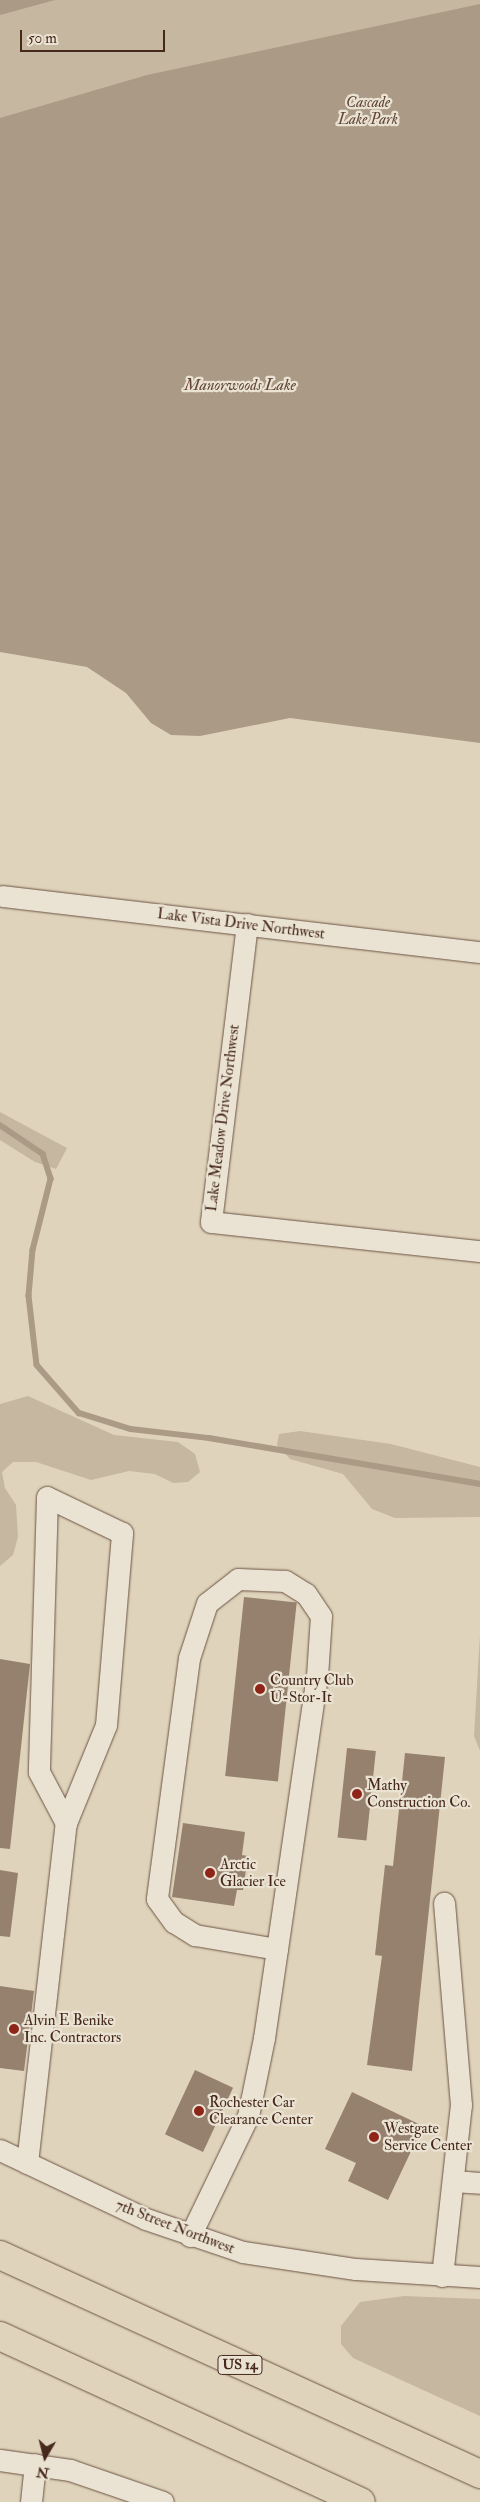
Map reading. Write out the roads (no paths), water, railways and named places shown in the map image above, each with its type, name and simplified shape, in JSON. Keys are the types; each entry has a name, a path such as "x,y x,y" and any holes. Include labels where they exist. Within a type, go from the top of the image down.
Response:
{"highway":[{"name":"US 14","path":"0,2255 480,2474"},
{"path":"0,2336 361,2502"}],"street":[{"name":"Lake Vista Drive Northwest","path":"2,896 480,952"},
{"name":"Lake Meadow Drive Northwest","path":"247,924 211,1222 480,1251"},
{"path":"27,2163 66,1823 106,1725 122,1533 47,1497 39,1772 66,1823"},
{"path":"190,2236 248,2116 277,1949 317,1676 321,1616 306,1594 285,1581 238,1579 206,1602 189,1658 157,1899 174,1922 195,1935 277,1949"},
{"path":"442,2276 461,2105 444,1903"},
{"name":"7th Street Northwest","path":"0,2150 190,2236 298,2262 442,2276 480,2277"},
{"path":"453,2181 480,2184"},
{"path":"0,2460 35,2464 101,2478 163,2502"},
{"path":"31,2502 35,2464"}],"water":[{"path":"0,0 55,0 0,15"},
{"name":"Manorwoods Lake","path":"480,4 480,743 290,718 200,736 171,735 151,723 126,693 87,667 0,652 0,118 147,75"}],"waterway":[{"path":"0,1125 43,1154 51,1179 33,1250 29,1296 37,1365 79,1413 131,1429 209,1438 480,1484"}],"place":[{"name":"Country Club U-Stor-It","path":"260,1689"},
{"name":"Mathy Construction Co.","path":"357,1794"},
{"name":"Arctic Glacier Ice","path":"210,1873"},
{"name":"Alvin E Benike Inc. Contractors","path":"14,2029"},
{"name":"Rochester Car Clearance Center","path":"199,2111"},
{"name":"Westgate Service Center","path":"374,2137"}],"park label":[{"name":"Cascade Lake Park","path":"368,110"}]}
